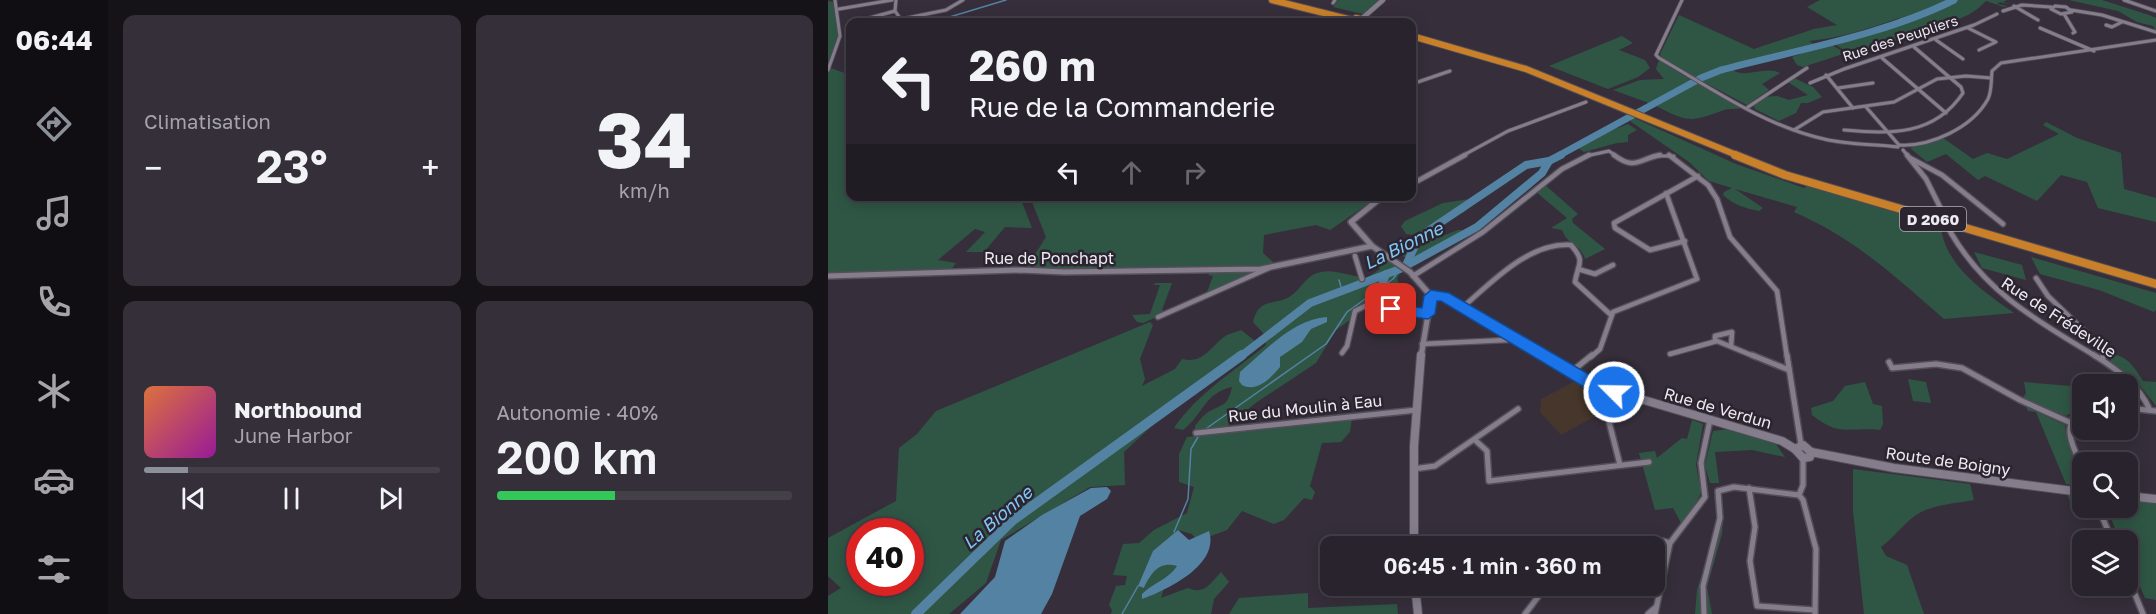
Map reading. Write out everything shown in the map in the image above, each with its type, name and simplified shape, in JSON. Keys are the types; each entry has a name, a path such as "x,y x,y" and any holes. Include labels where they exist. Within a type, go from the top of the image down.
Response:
{"highway":[{"path":"1272,0 1342,18"},
{"path":"1285,0 1357,18"},
{"name":"D 2060","path":"1416,35 1526,69 1710,145 1839,193 2051,251 2156,284"},
{"name":"D 2060","path":"1710,145 1837,188 2048,245 2156,278"}],"street":[{"path":"828,70 839,50 839,9 835,0"},
{"path":"839,9 894,0 900,18"},
{"path":"913,18 946,10 963,0"},
{"path":"1363,18 1383,0"},
{"path":"1682,0 1656,55 1659,58 1700,82 1794,130 1824,140 1901,147 1959,129 1989,98 1994,68 2001,63 2156,40"},
{"path":"2052,0 2057,5 2071,10 2156,32"},
{"path":"2124,0 2156,11"},
{"path":"2003,11 2014,6 2051,7 2057,5"},
{"path":"2014,6 2038,20"},
{"path":"2051,7 2064,14 2075,32 2073,33"},
{"path":"2064,14 2071,13 2071,10"},
{"path":"870,18 896,11"},
{"name":"Rue des Peupliers","path":"1810,83 1842,68 1882,58 1936,40 1997,14"},
{"path":"2106,25 2112,27 2122,22"},
{"path":"1968,28 1996,42 1979,50"},
{"path":"2040,28 2094,51"},
{"path":"1936,40 1963,59"},
{"path":"1844,130 1888,133 1916,128 1954,107 1963,93 1961,87 1914,47"},
{"path":"1882,58 1946,113"},
{"path":"1748,107 1807,68"},
{"path":"1416,83 1450,71"},
{"path":"1826,75 1853,108"},
{"path":"1794,130 1823,112 1894,102 1932,80 1949,76 1991,78"},
{"path":"1838,88 1873,83"},
{"path":"1416,182 1508,131 1587,102"},
{"name":"Rue de Frédeville","path":"1866,107 1926,179 1964,257 1993,289 2021,309 2103,358 2135,385 2153,410"},
{"path":"1413,276 1474,238 1549,178 1578,160 1600,151 1609,151 1620,162 1628,165 1670,153 1698,176 1714,193 1730,237 1777,291 1789,370 1798,447 1796,453 1803,459 1803,485 1798,495"},
{"path":"1910,158 1917,158 2003,224"},
{"path":"1685,241 1650,250 1614,225 1615,220 1698,176"},
{"path":"1571,372 1600,349 1613,312 1697,279 1666,193"},
{"path":"1378,201 1359,213 1351,222 1372,246 1406,269 1431,296 1422,344 1417,410 1413,469 1414,536"},
{"path":"1464,307 1483,289 1541,248 1554,243 1567,244 1577,250 1581,260 1575,280 1578,286 1611,315"},
{"name":"Rue de Ponchapt","path":"828,276 1269,268 1354,253 1372,246"},
{"path":"1354,253 1362,279"},
{"path":"1578,269 1595,274 1613,265"},
{"name":"Rue de Ponchapt","path":"1158,317 1265,272 1269,268"},
{"path":"2036,278 2048,296 2104,350 2103,358"},
{"name":"Rue de Verdun","path":"1431,296 1441,295 1464,307 1513,338 1600,387 1782,441 1811,452"},
{"path":"1342,352 1347,346 1355,311 1369,304 1428,314"},
{"path":"1715,341 1715,336 1732,332 1731,346"},
{"path":"1422,344 1513,338"},
{"path":"1670,354 1715,341 1789,370"},
{"path":"1889,362 1892,368 1937,364 1962,368 2020,400 2069,422"},
{"path":"1620,465 1606,411 1623,395"},
{"path":"1413,469 1436,466 1518,409"},
{"path":"2138,409 2153,410"},
{"name":"Rue du Moulin à Eau","path":"1196,433 1417,410"},
{"path":"2072,418 2069,422 2069,435 2076,452"},
{"path":"1648,614 1656,610 1670,543 1705,497 1701,463 1710,420"},
{"path":"1475,440 1486,451 1489,481 1649,462"},
{"path":"1803,459 1810,457 1811,452"},
{"name":"Route de Boigny","path":"1811,452 1894,468 2072,492"},
{"path":"1704,614 1703,586 1720,518 1718,491 1734,487 1749,488 1798,495 1803,500 1815,544 1815,612 1758,606 1750,561 1755,528 1749,488"},
{"path":"2138,497 2156,499"},
{"path":"1665,541 1670,543"},
{"path":"1416,596 1418,614"},
{"path":"1525,614 1537,596"},
{"path":"2135,596 2143,614"}],"shaded area":[{"path":"1579,379 1627,399 1561,435 1540,412 1541,399"}],"green space":[{"path":"1338,0 1379,0 1363,14 1333,7"},
{"path":"1820,0 2007,0 2003,2 2012,5 2000,2 1997,4 2007,6 2004,7 1986,1 1966,16 1931,31 1849,53 1833,43 1902,21 1899,18 1832,38 1809,41 1815,45 1777,56 1771,55 1697,79 1661,60 1660,54 1679,15 1754,49 1814,29 1837,25 1807,7"},
{"path":"2069,0 2102,0 2149,15 2156,18 2156,31 2153,26 2137,22 2118,11"},
{"path":"828,1 833,2 836,10 838,34 828,66"},
{"path":"1622,36 1633,43 1619,50 1645,60 1650,68 1638,77 1608,89 1549,66"},
{"path":"1830,44 1846,53 1803,67 1797,65 1792,57"},
{"path":"1659,60 1691,80 1649,103 1613,90 1640,80 1664,79 1656,69"},
{"path":"828,67 846,74 846,201 1022,201 1032,228 1005,227 984,252 966,252 985,232 975,229 938,260 956,263 950,271 828,275"},
{"path":"1731,69 1742,73 1774,71 1780,73 1762,84 1769,90 1747,105 1700,80"},
{"path":"1794,78 1813,87 1822,97 1808,103 1801,103 1796,113 1779,121 1755,109 1754,105 1762,97 1777,96 1789,100 1808,95 1788,82"},
{"path":"1697,82 1743,107 1726,109 1704,117 1690,119 1656,106"},
{"path":"1634,118 1736,164 1804,188 1807,186 1941,226 1949,253 1967,276 2014,313 1944,319 1891,273 1855,246 1816,222 1794,212 1797,207 1735,189 1763,208 1759,211 1731,201 1723,195 1732,188 1709,181 1689,162 1630,121"},
{"path":"2046,122 2077,138 2121,153 2124,189 2156,198 2156,222 2098,208 2087,182 2061,175 2037,201 1985,176 1978,180 1946,154 1927,162 1910,148 1943,138 1973,159 1987,153 2007,159 2059,134 2043,125"},
{"path":"1628,124 1637,130 1628,135 1628,142 1584,152 1578,148 1600,135"},
{"path":"1544,184 1578,214 1572,219 1573,223 1605,249 1585,259 1562,230 1551,228 1567,218 1535,191"},
{"path":"1470,199 1472,205 1463,213 1451,213 1413,235 1406,234 1401,226 1405,221 1443,203"},
{"path":"1032,201 1372,201 1330,230 1316,225 1264,235 1263,253 1274,263 1273,265 1024,272 1046,237"},
{"path":"1462,230 1464,235 1417,261 1402,256 1412,242 1424,243"},
{"path":"1377,252 1401,270 1397,279 1400,286 1391,286 1380,298 1336,330 1316,363 1257,402 1227,426 1237,429 1319,416 1352,418 1350,432 1341,442 1322,443 1310,486 1315,492 1312,500 1304,498 1284,520 1274,524 1242,511 1227,530 1197,541 1192,534 1178,530 1164,542 1138,586 1144,588 1151,573 1168,559 1179,567 1166,582 1161,598 1188,588 1203,589 1221,572 1229,582 1214,599 1211,614 1111,614 1112,610 1109,605 1116,586 1125,585 1127,576 1113,575 1123,544 1139,543 1154,530 1187,513 1194,487 1179,482 1179,454 1187,437 1195,436 1195,426 1198,422 1208,412 1225,403 1232,387 1209,399 1183,430 1174,428 1183,415 1205,393 1266,345 1263,333 1253,322 1260,308 1286,298 1296,292 1312,276 1321,272 1367,278 1380,269 1377,262 1380,259 1374,254"},
{"path":"1974,252 2022,265 2026,280 1982,268"},
{"path":"2031,257 2156,293 2156,310 2154,312 2099,290 2040,274"},
{"path":"1259,271 1200,298 1206,295 1213,276 1208,275 1211,272"},
{"path":"1172,283 1162,310 1168,312 1143,323 1137,322 1132,315 1150,314 1160,285 1153,285"},
{"path":"1150,322 1153,325 1140,359 1145,379 1142,386 1175,369 1182,359 1196,359 1207,353 1227,335 1241,330 1260,345 1209,377 1172,407 1124,452 1125,485 1090,487 1001,540 986,583 949,614 828,614 828,596 841,588 828,576 828,538 846,528 846,596 924,596 924,518 865,518 896,501 899,448 917,434 936,411"},
{"path":"2111,354 2122,357 2134,367 2143,381 2156,382 2156,406 2138,383 2138,374 2126,374 2111,362"},
{"path":"1908,379 1926,382 1931,403 1913,401"},
{"path":"1865,382 1873,404 1882,406 1883,424 1880,430 1837,429 1812,415 1811,408 1833,401 1845,386"},
{"path":"2024,382 2072,386 2072,412 2066,416 2022,399 2026,393"},
{"path":"2026,407 2065,425 2072,452 2072,485 2066,484 2036,412 2028,411"},
{"path":"1692,420 1703,424 1696,465 1701,492 1696,504 1681,523 1673,508 1655,510 1639,453 1655,451 1657,458 1682,438 1687,439"},
{"path":"1728,429 1776,444 1785,457 1752,450 1715,452 1719,483 1710,483 1705,465 1713,431"},
{"path":"1853,469 1970,484 1974,500 1942,505 1919,513 1881,547 1886,556 1907,565 1924,614 1864,614 1853,511"},
{"path":"2066,492 2072,493 2072,505"},
{"path":"1719,494 1723,522 1722,534 1707,587 1712,614 1695,614 1697,590 1718,524 1714,497"},
{"path":"2138,500 2156,502 2156,600 2145,598 2138,582 2138,530 2116,530 2111,518 2138,518"},
{"path":"1308,593 1308,608 1397,604 1398,614 1229,614 1239,598"}],"water":[{"path":"1327,317 1327,322 1311,329 1302,342 1280,357 1280,367 1268,379 1253,387 1242,385 1239,381 1240,372 1280,337 1303,323"},
{"path":"1107,487 1111,491 1107,499 1080,516 1052,594 1041,614 960,614 995,577 1005,541 1042,515 1091,488"},
{"path":"1178,530 1189,540 1209,531 1210,543 1207,555 1189,574 1165,589 1142,599 1142,594 1170,574 1177,566 1160,567 1153,573 1144,588 1138,586 1153,551"}],"waterway":[{"path":"946,18 1006,0"},
{"name":"La Bionne","path":"1558,156 1701,78 1721,70 1839,41 1899,23 1954,0"},
{"name":"La Bionne","path":"1549,161 1561,155"},
{"name":"La Bionne","path":"1386,274 1477,227 1542,173 1549,161"},
{"path":"1407,263 1419,237 1526,165 1549,161"},
{"path":"1207,428 1326,344 1347,312 1393,279 1400,269"},
{"name":"La Bionne","path":"1240,357 1310,303 1386,274"},
{"path":"1381,288 1386,274"},
{"path":"1339,280 1342,290"},
{"name":"La Bionne","path":"916,614 1013,520 1242,355"},
{"path":"1174,532 1188,499 1191,449 1198,437"},
{"path":"1122,614 1138,586"}],"route":[{"path":"1391,309 1406,313 1428,314 1431,296 1444,296 1589,382 1614,392"}]}
